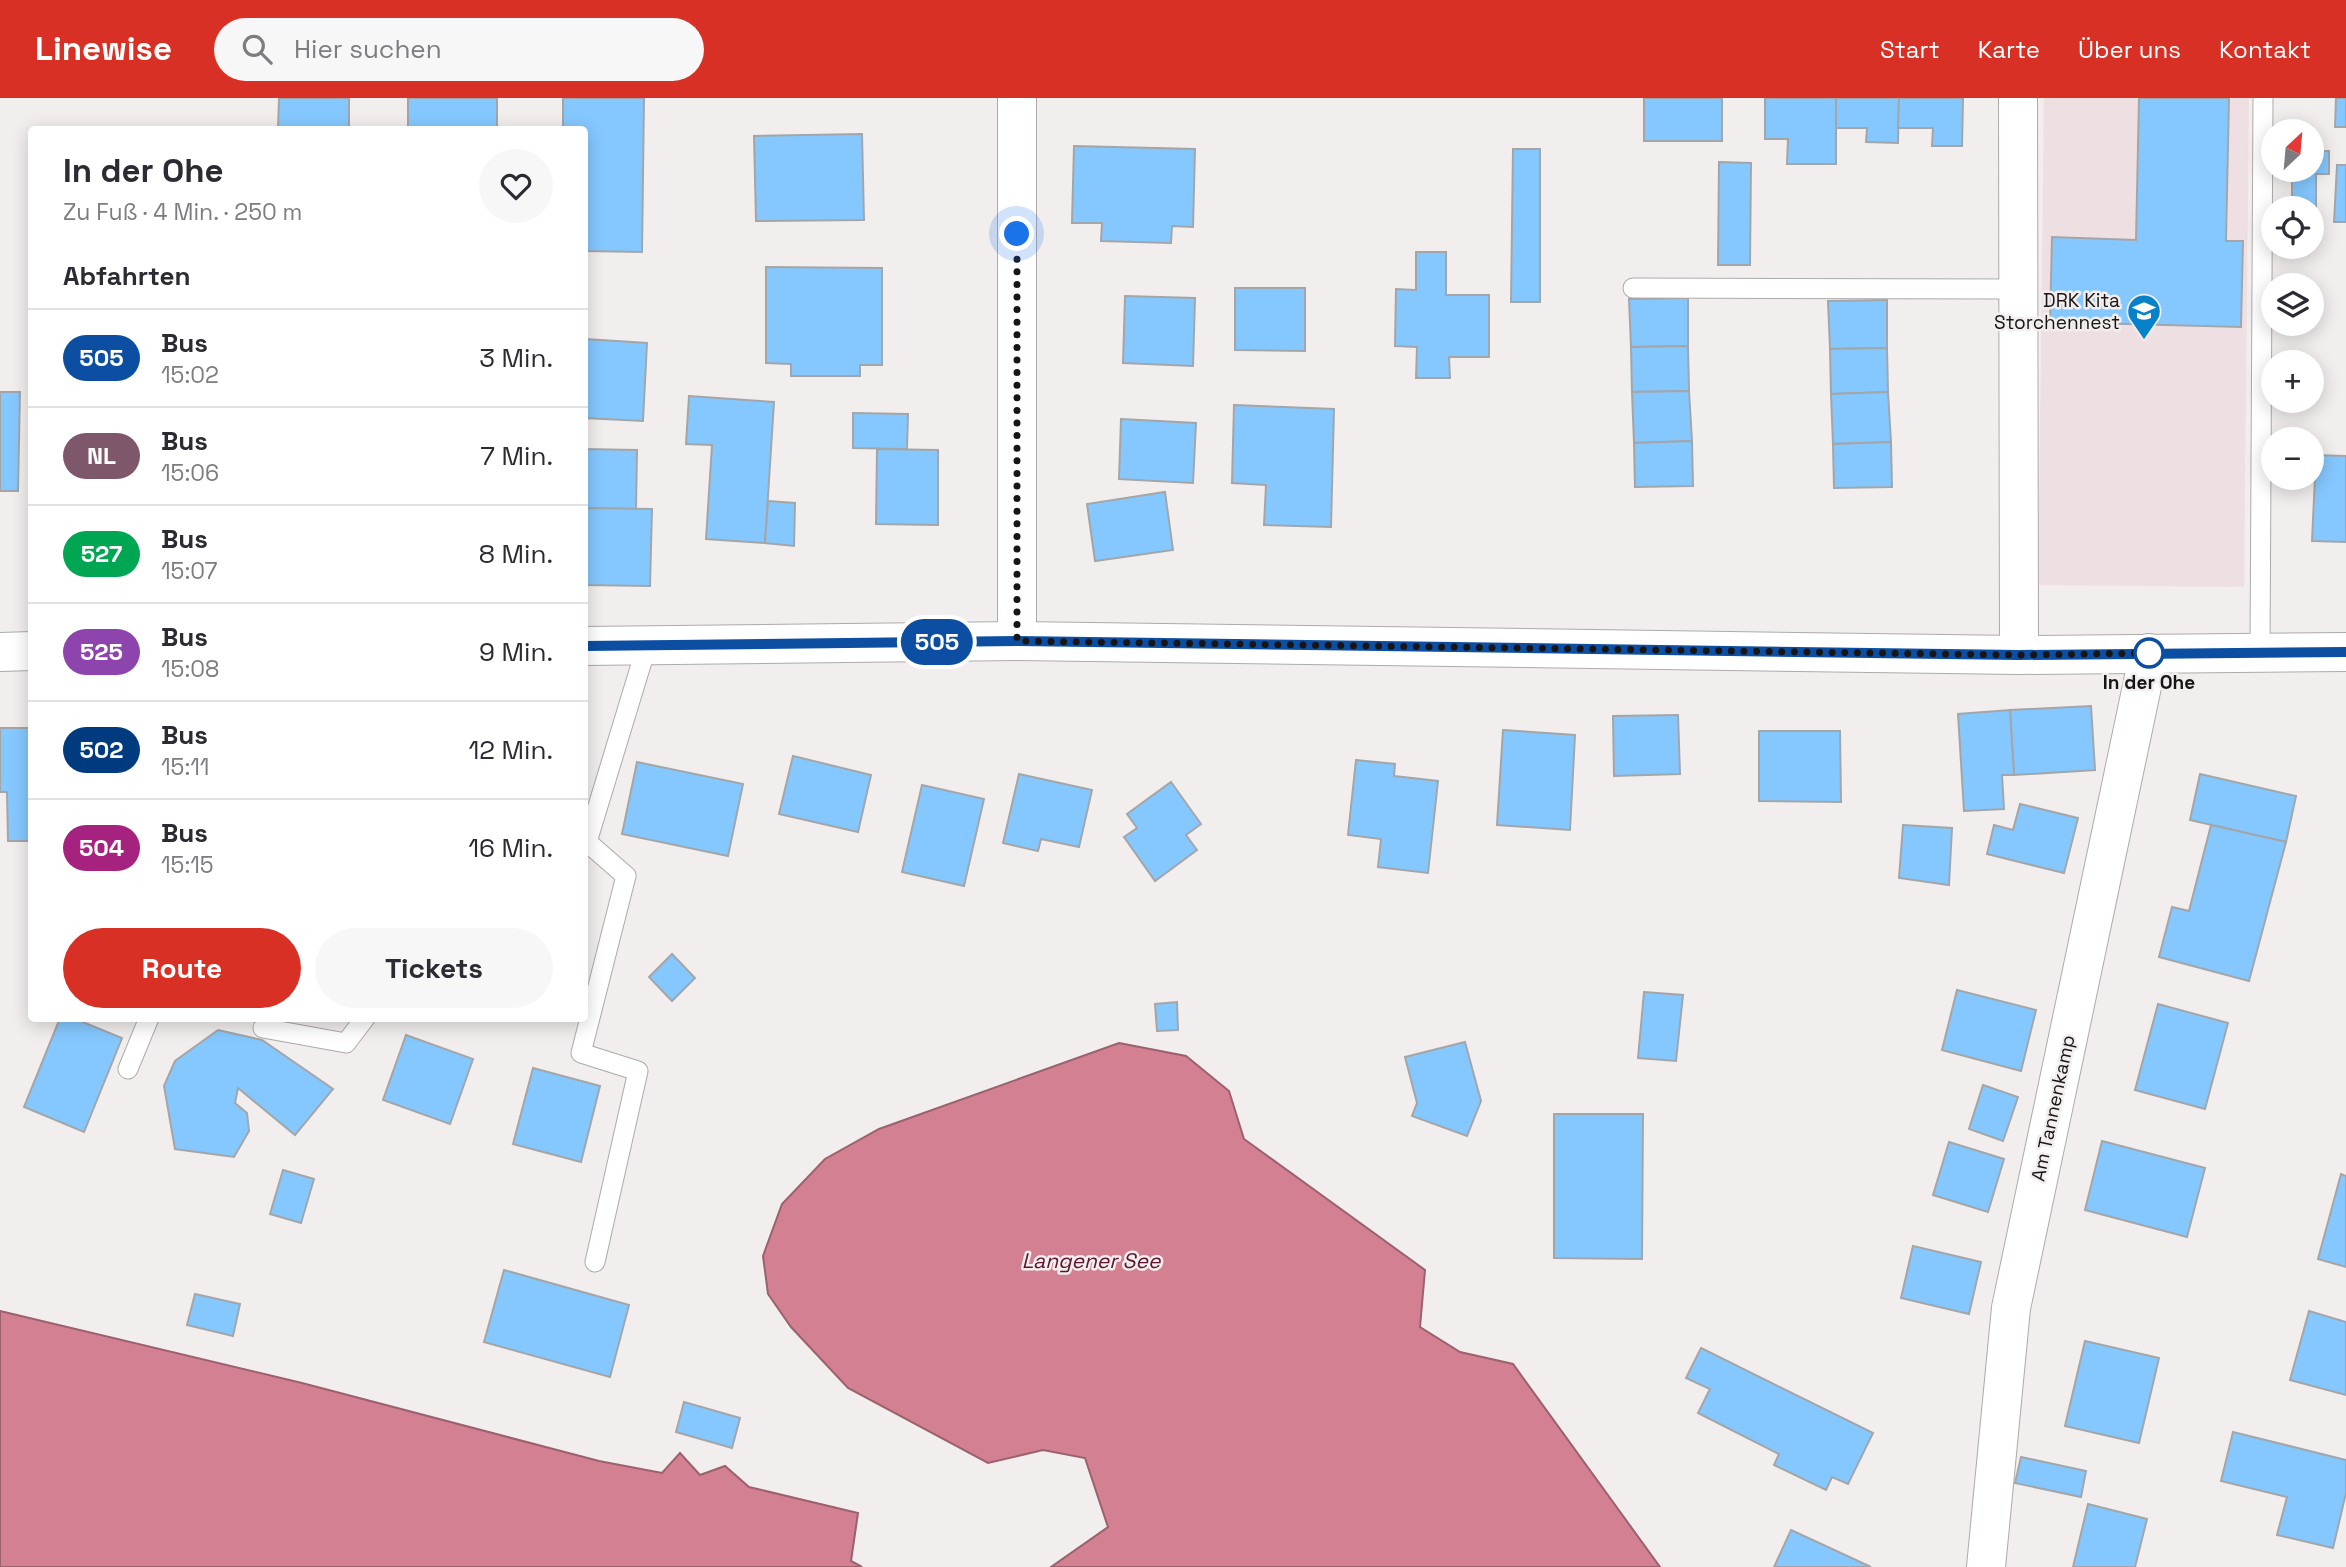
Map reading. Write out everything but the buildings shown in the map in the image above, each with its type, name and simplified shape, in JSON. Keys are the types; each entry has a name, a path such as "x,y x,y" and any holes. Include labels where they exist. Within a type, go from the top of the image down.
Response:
{"street":[{"path":"1017,98 1017,641"},
{"path":"2018,98 2019,655"},
{"path":"588,646 1017,641 2019,655 2346,652"},
{"path":"0,652 28,651"},
{"name":"Am Tannenkamp","path":"1986,1567 2011,1308 2150,653"}],"lane":[{"path":"2260,653 2263,98"},
{"path":"1633,288 2017,289"},
{"path":"588,839 647,645"},
{"path":"588,843 626,876 581,1053 638,1071 596,1262"},
{"path":"128,1069 147,1022"},
{"path":"263,1028 346,1043 362,1022"}],"shaded area":[{"name":"DRK Kita Storchennest","path":"2044,98 2249,98 2244,587 2038,585"}],"water":[{"name":"Langener See","path":"1119,1043 1186,1056 1229,1091 1244,1139 1425,1270 1420,1327 1460,1352 1513,1364 1660,1567 1051,1567 1108,1527 1085,1458 1043,1450 988,1463 848,1388 791,1327 768,1294 763,1256 782,1204 825,1159 879,1129"},
{"path":"0,1311 302,1383 599,1461 662,1473 680,1453 700,1475 725,1466 749,1487 858,1513 851,1561 862,1567 0,1567"}],"bus line":[{"name":"505","path":"588,646 1017,641 2019,655 2346,652"}],"place":[{"name":"DRK Kita Storchennest","path":"2144,341"},
{"name":"In der Ohe","path":"2149,653"}],"route":[{"path":"1017,234 1017,641 2019,655 2149,653"}]}
